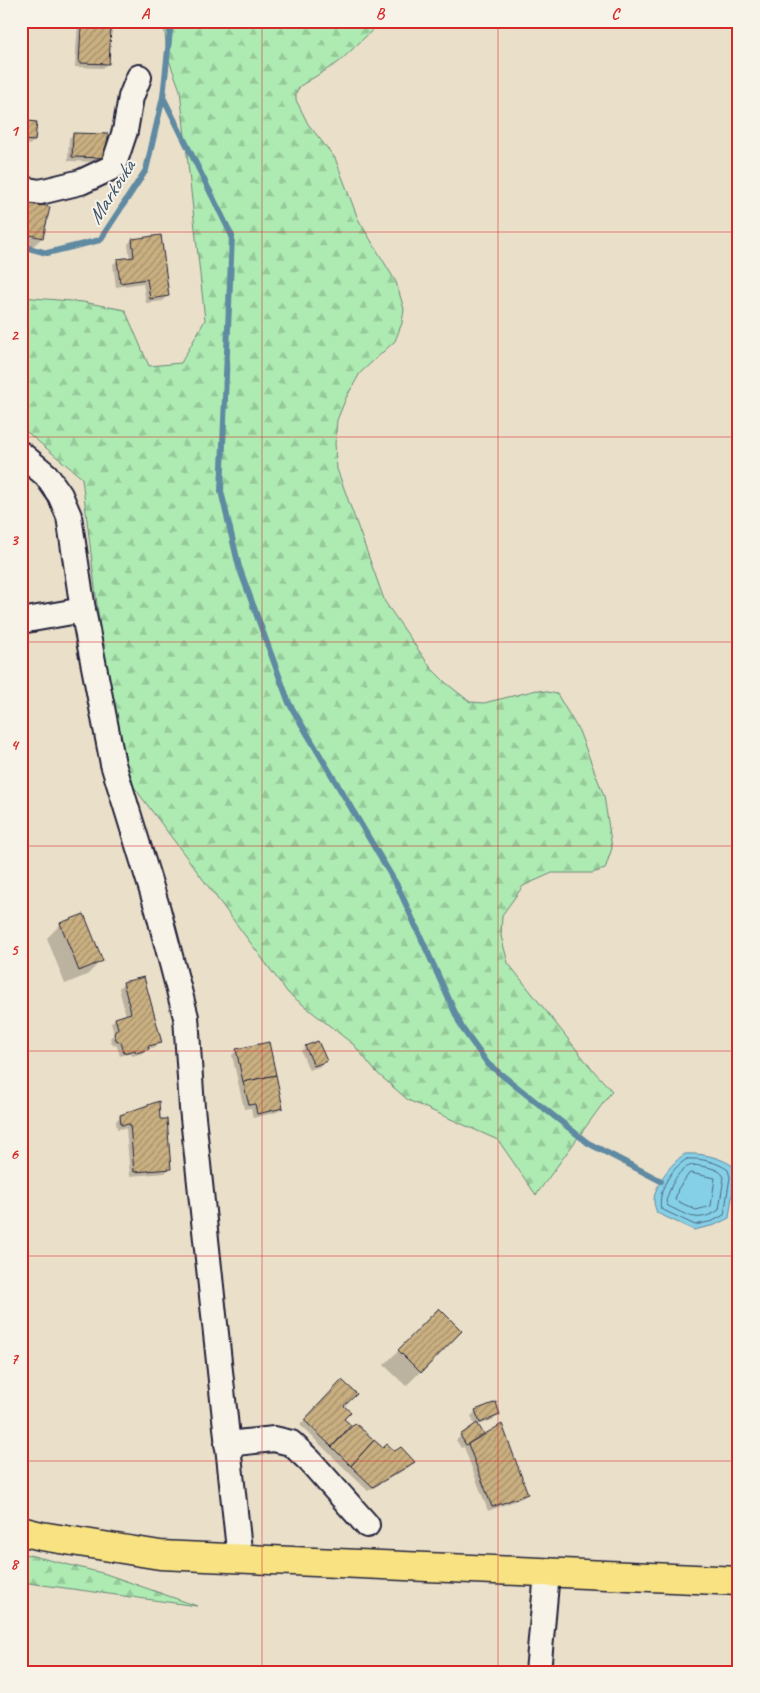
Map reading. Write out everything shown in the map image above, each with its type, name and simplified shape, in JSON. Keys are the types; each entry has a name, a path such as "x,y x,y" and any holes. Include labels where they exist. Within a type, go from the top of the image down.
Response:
{"main road":[{"path":"21,1531 41,1536 160,1555 739,1581"}],"street":[{"path":"21,188 40,192 81,182 113,167 125,132 131,98 140,77"},
{"path":"21,454 46,475 60,495 69,516 84,610 113,764 158,910 186,1017 192,1108 240,1560"},
{"path":"21,621 84,610"},
{"path":"227,1444 274,1440 291,1443 310,1461 367,1525"},
{"path":"538,1672 547,1573"}],"green space":[{"path":"164,21 382,21 339,62 300,86 296,93 296,100 308,124 335,158 358,219 396,282 404,309 402,323 395,341 360,373 346,398 337,420 335,444 337,469 385,602 431,668 470,702 484,703 537,690 557,694 579,731 604,796 612,848 605,869 592,873 552,873 523,886 502,915 501,936 508,963 591,1068 612,1091 536,1195 498,1140 408,1100 376,1072 354,1045 288,993 116,763 82,478 21,427 21,297 83,302 125,310 149,366 181,363 205,320 180,90 167,55"},
{"path":"21,1553 106,1574 197,1606 21,1582"}],"water":[{"path":"685,1154 710,1156 733,1166 735,1176 729,1218 715,1225 694,1230 657,1213 654,1201 660,1181 669,1168"}],"building":[{"path":"82,21 111,21 111,28 81,27"},
{"path":"81,27 111,28 109,64 79,63"},
{"path":"21,120 37,122 35,141 21,140"},
{"path":"73,133 108,134 107,158 72,157"},
{"path":"21,200 50,207 43,238 21,233"},
{"path":"161,235 169,296 150,299 147,279 120,283 117,259 134,257 132,239"},
{"path":"84,914 103,961 79,971 60,923"},
{"path":"144,977 162,1043 148,1046 149,1049 136,1053 135,1050 124,1053 121,1042 116,1040 114,1033 118,1028 115,1018 131,1013 123,982"},
{"path":"318,1041 327,1061 314,1066 305,1046"},
{"path":"269,1042 276,1075 243,1082 236,1049"},
{"path":"276,1075 283,1108 257,1114 255,1104 249,1105 243,1082"},
{"path":"159,1101 160,1119 167,1119 171,1169 134,1172 130,1124 121,1125 120,1115"},
{"path":"439,1308 462,1331 421,1373 398,1350"},
{"path":"342,1380 357,1394 344,1406 351,1412 344,1419 351,1425 332,1447 304,1420"},
{"path":"496,1402 500,1415 480,1423 475,1410"},
{"path":"355,1423 374,1440 351,1466 332,1447"},
{"path":"477,1423 484,1434 466,1445 460,1435"},
{"path":"502,1424 528,1494 492,1507 468,1444"},
{"path":"374,1440 383,1448 387,1444 395,1451 401,1447 415,1462 373,1487 351,1466"}],"waterway":[{"name":"Markovka","path":"21,246 47,253 100,240 146,170 163,97 171,21"},
{"path":"163,97 232,236 221,491 239,567 289,703 398,887 462,1028 488,1064 588,1143 661,1181"}]}
